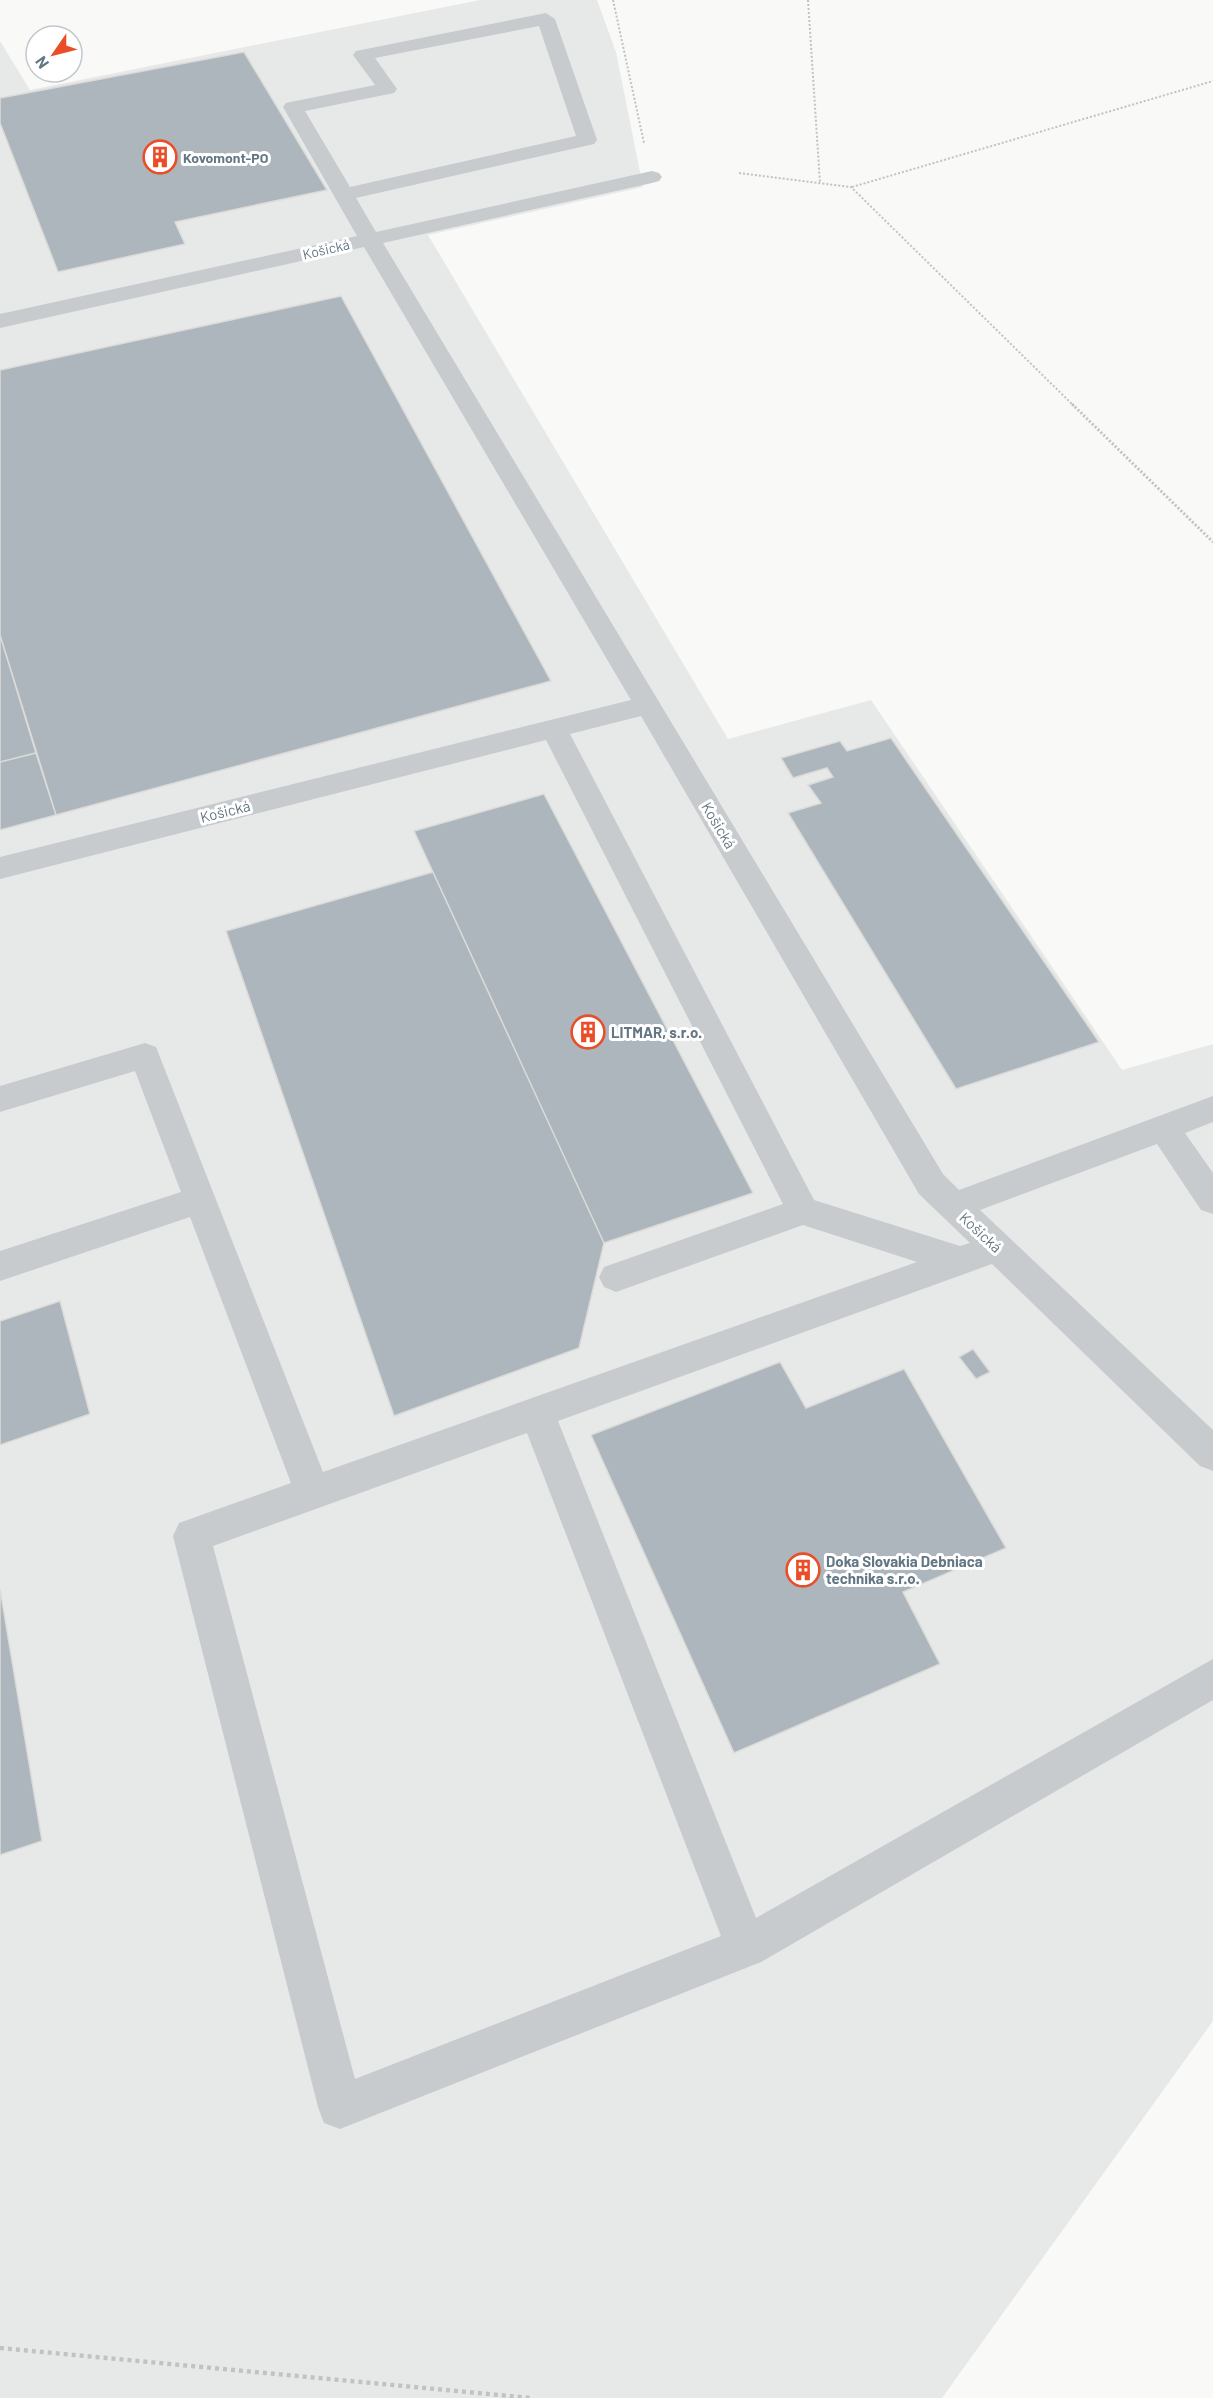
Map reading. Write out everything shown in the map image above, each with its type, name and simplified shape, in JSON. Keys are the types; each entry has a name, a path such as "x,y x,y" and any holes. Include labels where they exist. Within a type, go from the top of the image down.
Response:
{"lane":[{"path":"344,194 587,141 546,19 363,55 387,89 293,107 370,239 648,705"},
{"name":"Košická","path":"0,321 652,177"},
{"name":"Košická","path":"0,868 648,705 931,1184 1213,1454"},
{"path":"553,728 803,1211"},
{"path":"0,1100 145,1056 313,1493"},
{"path":"953,1206 1213,1109"},
{"path":"1163,1127 1213,1200"},
{"path":"0,1266 200,1200"},
{"path":"616,1277 803,1211 960,1262"},
{"path":"998,1248 192,1536 340,2107 746,1947 1213,1678"},
{"path":"537,1413 746,1947"}],"path":[{"path":"613,0 652,177"},
{"path":"808,0 820,183"},
{"path":"738,173 851,187 1213,81"},
{"path":"851,187 1213,542"},
{"path":"0,2348 531,2398"}],"shaded area":[{"path":"480,0 597,0 616,52 643,187 428,235 728,739 871,700 1122,1070 1213,1044 1213,2021 942,2398 0,2398 0,41 24,80 24,84 30,90 60,84 84,84 84,79"}],"building":[{"name":"Kovomont-PO","path":"244,52 327,190 175,222 185,244 58,272 0,123 0,98 84,84 84,82"},
{"path":"341,296 551,681 56,815 0,635 0,370"},
{"path":"0,635 36,753 0,762"},
{"path":"891,738 1099,1042 956,1089 788,813 821,803 808,785 833,777 827,768 793,778 781,758 840,741 847,751"},
{"path":"36,753 56,815 0,830 0,762"},
{"name":"LITMAR, s.r.o.","path":"544,794 753,1193 604,1243 414,831"},
{"path":"433,872 604,1243 579,1348 394,1416 226,931"},
{"path":"60,1301 90,1414 0,1445 0,1321"},
{"path":"973,1349 990,1372 976,1379 959,1357"},
{"name":"Doka Slovakia Debniaca technika s.r.o.","path":"780,1362 806,1408 904,1369 1006,1548 903,1592 940,1664 734,1753 591,1435"},
{"path":"0,1589 42,1841 0,1855"}],"place":[{"name":"Kovomont-PO","path":"160,157"},
{"name":"LITMAR, s.r.o.","path":"588,1032"},
{"name":"Doka Slovakia Debniaca technika s.r.o.","path":"803,1570"}]}
